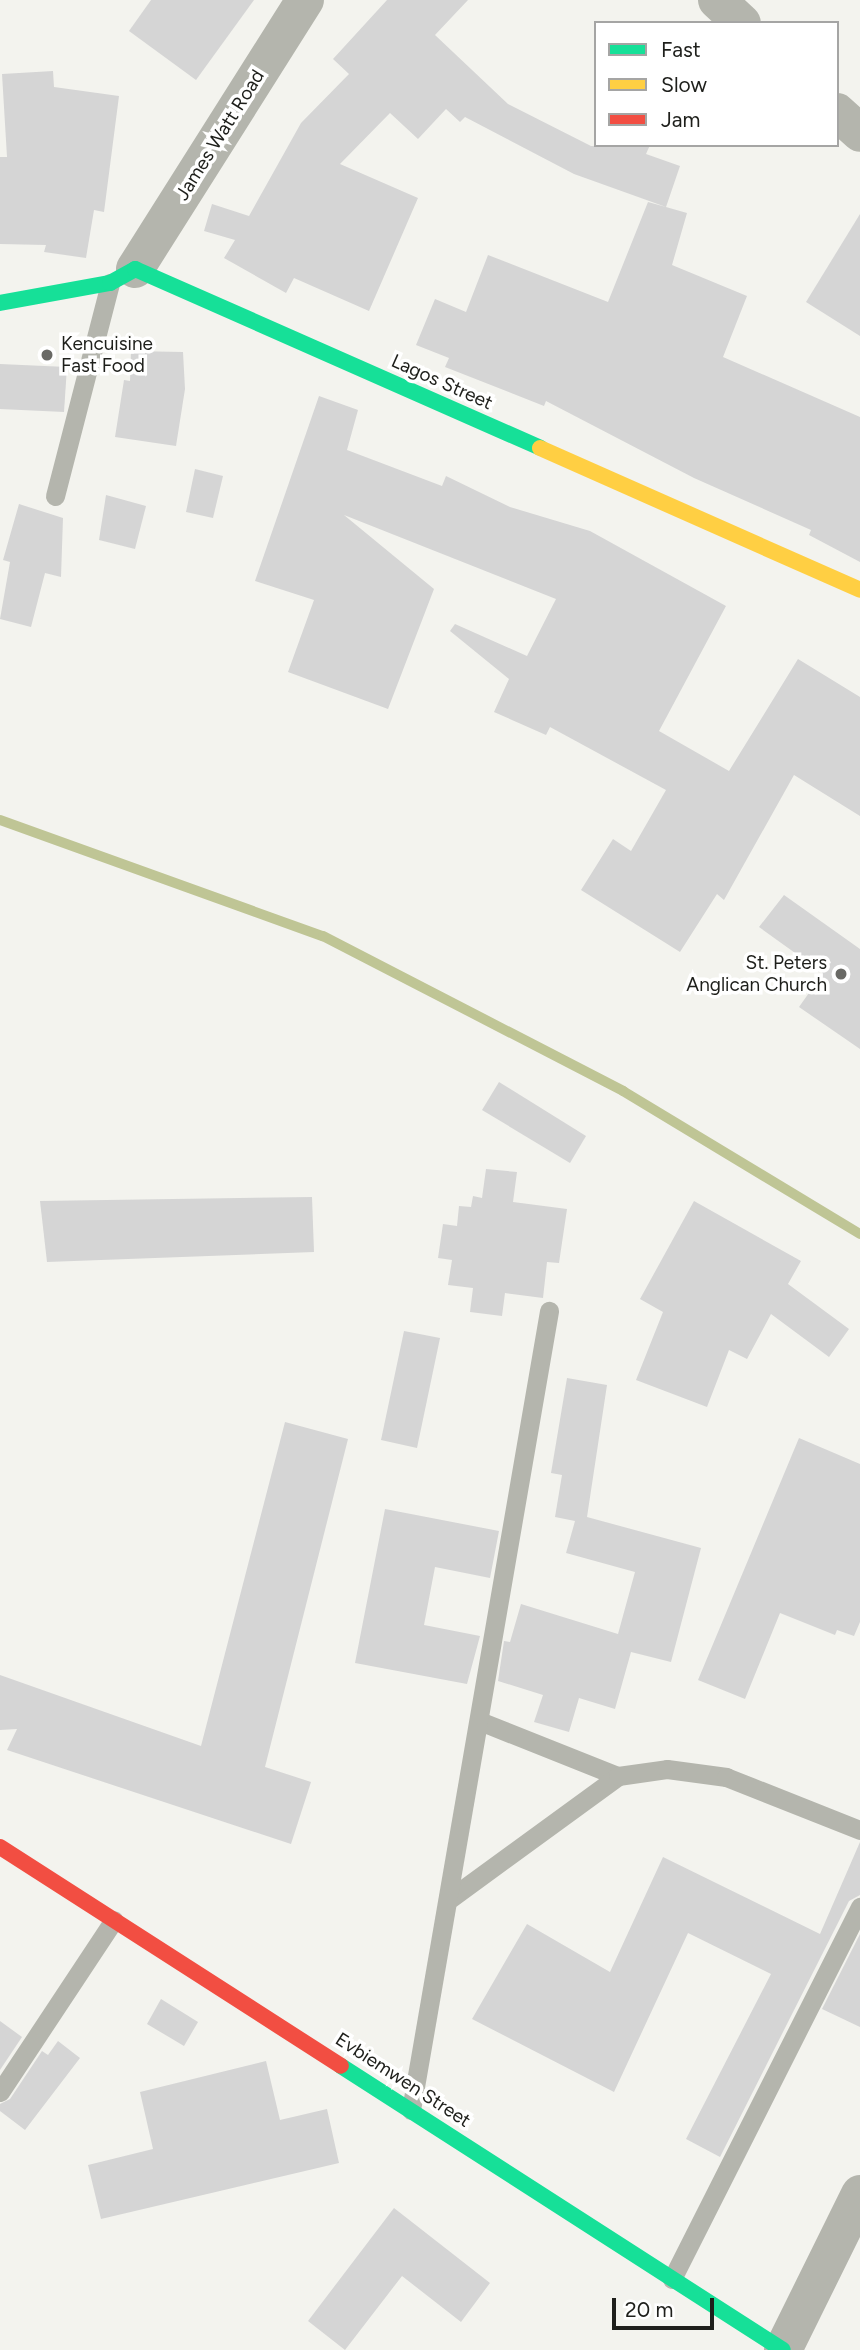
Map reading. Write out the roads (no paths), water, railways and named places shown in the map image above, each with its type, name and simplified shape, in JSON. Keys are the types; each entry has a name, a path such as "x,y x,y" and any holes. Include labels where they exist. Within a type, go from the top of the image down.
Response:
{"street":[{"name":"James Watt Road","path":"123,276 305,0"},
{"path":"839,114 860,133"},
{"path":"0,303 123,276"},
{"name":"Lagos Street","path":"123,276 860,590"},
{"name":"Evbiemwen Street","path":"0,1847 783,2350"},
{"path":"783,2350 860,2194"}],"lane":[{"path":"55,496 123,276"},
{"path":"411,2110 482,1722 549,1311"},
{"path":"482,1722 618,1776"},
{"path":"451,1898 618,1776 667,1769 726,1777 860,1830"},
{"path":"672,2279 860,1907"},
{"path":"0,2092 114,1920"}],"waterway":[{"path":"0,820 323,936 623,1091 860,1234"}],"place":[{"name":"Kencuisine Fast Food","path":"47,355"},
{"name":"St. Peters Anglican Church","path":"841,974"}]}
